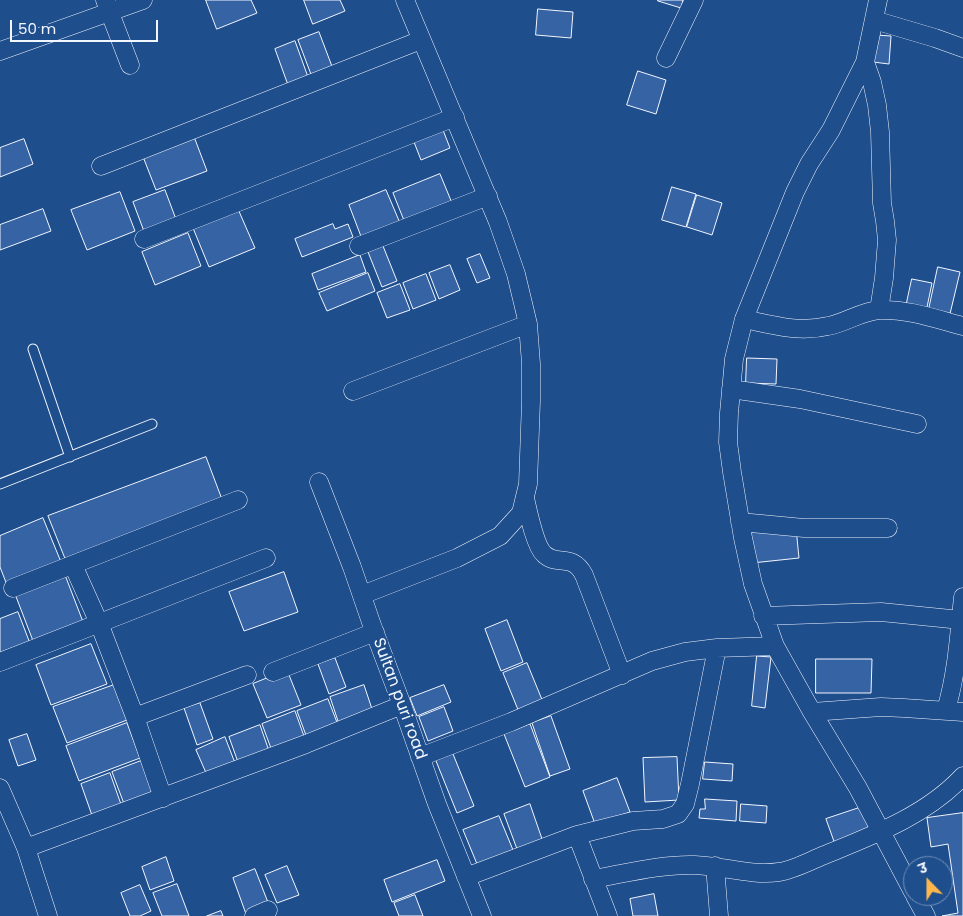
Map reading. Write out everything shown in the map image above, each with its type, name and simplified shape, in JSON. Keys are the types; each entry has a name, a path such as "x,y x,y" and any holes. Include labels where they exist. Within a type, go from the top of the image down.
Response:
{"street":[{"path":"0,51 108,6 143,0"},
{"path":"362,595 457,558 500,536 521,513 528,484 531,364 528,324 516,274 488,196 405,0"},
{"path":"666,58 694,0"},
{"path":"878,0 864,62 832,130 795,192 744,319 734,358 728,442 740,522 753,584 775,646 858,788 903,873"},
{"path":"108,6 130,65"},
{"path":"874,20 963,48"},
{"path":"101,166 421,40"},
{"path":"864,62 872,82 877,105 880,132 882,203 887,240 879,310"},
{"path":"144,239 454,117"},
{"path":"360,246 488,196"},
{"path":"744,319 786,328 807,330 830,326 879,310 915,313 963,326"},
{"path":"353,391 528,324"},
{"path":"731,388 800,399 917,424"},
{"name":"Sultan puri road","path":"319,482 437,804 482,916"},
{"path":"525,498 539,547 545,555 553,559 572,562 579,567 584,575 622,675"},
{"path":"13,588 238,500"},
{"path":"740,522 804,528 888,528"},
{"path":"0,662 266,558"},
{"path":"73,565 99,623 135,717 163,798"},
{"path":"812,712 881,707 954,711 952,691 963,597"},
{"path":"764,616 881,612 961,620"},
{"path":"273,672 375,632"},
{"path":"420,757 511,722 652,661 684,652 717,648 775,646"},
{"path":"466,877 576,835 633,821 663,819 678,814 685,804 690,784 717,648"},
{"path":"135,717 247,675"},
{"path":"26,848 306,744 402,705"},
{"path":"593,879 667,866 715,866 761,872 780,872 881,832 938,798 963,776"},
{"path":"0,788 26,848 48,916"},
{"path":"576,835 608,916"},
{"path":"715,866 719,916"}],"lane":[{"path":"33,348 70,457"},
{"path":"0,484 152,424"}],"building":[{"path":"206,0 251,0 257,13 217,29"},
{"path":"304,0 340,0 345,11 313,24"},
{"path":"658,0 683,0 681,8"},
{"path":"538,9 573,12 571,38 536,35"},
{"path":"319,32 333,69 312,77 298,40"},
{"path":"876,35 891,36 889,64 873,62"},
{"path":"295,41 308,77 288,85 275,49"},
{"path":"638,71 666,80 656,114 627,105"},
{"path":"443,130 450,148 421,160 414,142"},
{"path":"193,134 207,171 156,190 142,154"},
{"path":"24,139 33,164 0,177 0,148"},
{"path":"440,174 452,203 405,223 393,193"},
{"path":"672,187 696,194 686,227 662,220"},
{"path":"165,190 177,222 145,234 133,202"},
{"path":"386,190 400,223 362,239 349,205"},
{"path":"120,192 135,231 87,250 71,210"},
{"path":"697,195 722,203 712,235 687,227"},
{"path":"43,209 51,231 0,250 0,225"},
{"path":"238,209 255,248 209,267 193,228"},
{"path":"333,224 335,229 348,224 353,237 302,257 295,239"},
{"path":"188,233 201,266 155,285 142,252"},
{"path":"383,246 397,281 382,287 368,252"},
{"path":"480,254 490,278 477,283 467,259"},
{"path":"360,255 366,272 318,290 312,274"},
{"path":"450,265 460,290 439,299 429,273"},
{"path":"938,267 960,272 949,318 928,314"},
{"path":"368,273 375,291 327,311 319,293"},
{"path":"426,274 436,300 413,309 403,283"},
{"path":"912,279 932,283 926,312 906,307"},
{"path":"400,284 410,310 387,318 377,293"},
{"path":"747,358 777,359 776,384 746,383"},
{"path":"206,457 223,502 66,561 48,516"},
{"path":"43,518 61,562 7,585 0,567 0,536"},
{"path":"796,528 799,558 752,563 749,533"},
{"path":"284,572 298,612 244,631 229,592"},
{"path":"65,575 85,627 35,646 15,594"},
{"path":"18,612 31,646 0,658 0,619"},
{"path":"507,620 523,662 501,671 485,629"},
{"path":"91,644 107,684 51,705 36,665"},
{"path":"757,656 771,657 765,708 752,706"},
{"path":"335,658 346,687 329,694 318,664"},
{"path":"816,659 872,659 871,693 816,693"},
{"path":"527,663 545,707 521,717 503,673"},
{"path":"287,670 301,705 267,718 253,684"},
{"path":"114,685 127,720 67,743 53,707"},
{"path":"364,685 374,715 340,727 330,697"},
{"path":"444,685 451,702 417,716 410,698"},
{"path":"328,699 338,725 307,738 297,711"},
{"path":"200,703 213,739 197,745 184,708"},
{"path":"444,707 453,731 428,741 419,717"},
{"path":"295,711 305,739 272,751 262,724"},
{"path":"551,716 570,769 550,776 532,723"},
{"path":"127,723 140,758 79,781 66,746"},
{"path":"530,724 550,777 525,787 504,734"},
{"path":"260,725 269,751 238,762 229,737"},
{"path":"27,734 36,760 18,766 9,740"},
{"path":"225,737 235,763 207,775 196,750"},
{"path":"451,749 474,806 457,813 434,756"},
{"path":"677,757 679,800 645,802 643,758"},
{"path":"141,761 155,798 126,809 112,772"},
{"path":"705,762 733,764 732,781 703,779"},
{"path":"110,773 123,810 94,821 81,784"},
{"path":"617,778 630,812 595,824 583,791"},
{"path":"705,799 737,801 736,821 699,818 700,809 705,809"},
{"path":"530,804 542,839 517,849 504,814"},
{"path":"741,804 767,806 766,823 740,821"},
{"path":"862,807 871,835 836,847 826,819"},
{"path":"963,813 963,916 942,916 958,913 953,878 953,856 950,856 948,844 931,847 927,818"},
{"path":"499,816 513,850 477,864 463,830"},
{"path":"166,857 174,881 150,890 142,867"},
{"path":"437,860 445,881 392,902 384,880"},
{"path":"287,866 299,895 277,903 265,875"},
{"path":"255,869 269,905 246,914 233,878"},
{"path":"177,884 189,916 162,916 153,893"},
{"path":"140,885 151,911 140,916 130,916 121,893"},
{"path":"654,894 658,916 633,916 630,899"},
{"path":"415,895 423,916 399,916 394,903"},
{"path":"221,911 223,916 207,916"}]}
